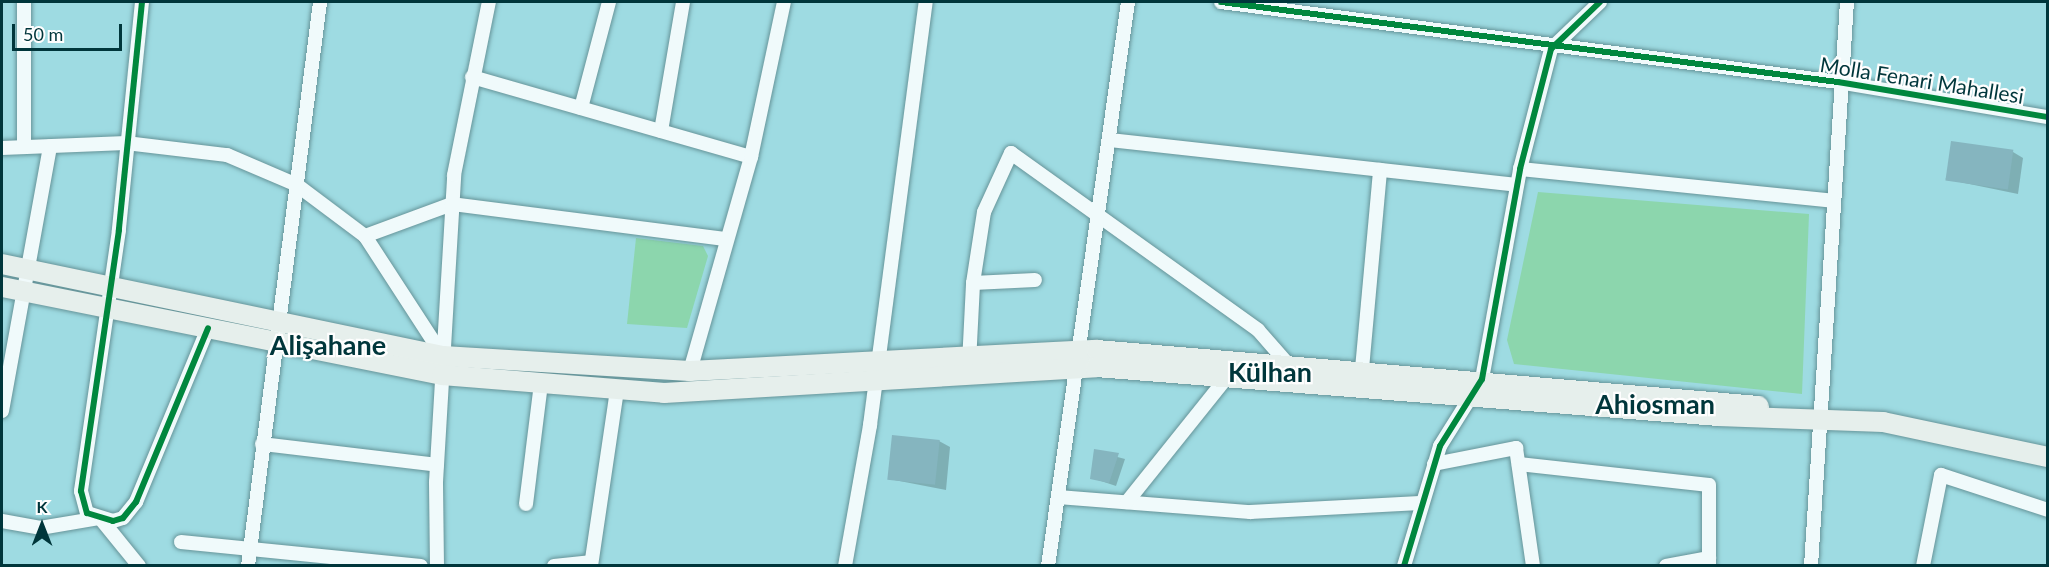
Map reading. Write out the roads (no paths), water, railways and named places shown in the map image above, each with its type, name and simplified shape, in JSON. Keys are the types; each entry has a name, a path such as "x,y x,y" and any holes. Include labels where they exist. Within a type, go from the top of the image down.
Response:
{"main road":[{"path":"2,264 29,269 108,298 208,328 275,333"},
{"path":"2,287 108,298 541,384 664,393 874,383 969,365"},
{"path":"442,366 690,371 877,363 969,365 1081,358 1287,363 1362,369 1478,388"},
{"path":"1081,358 1227,377 1478,388 1795,409 1819,422 1883,422 2047,451"}],"street":[{"path":"24,2 24,147"},
{"path":"139,566 100,518 87,513 81,491 108,298 142,2"},
{"path":"248,566 275,333 297,185 320,2"},
{"path":"437,566 437,465 452,204 472,77 489,2"},
{"path":"581,108 609,2"},
{"path":"661,131 684,2"},
{"path":"690,371 751,157 784,2"},
{"path":"845,566 877,363 926,2"},
{"path":"1048,566 1081,358 1128,2"},
{"name":"Molla Fenari Mahallesi","path":"1221,2 1551,49 1838,82 2048,117"},
{"path":"1404,566 1420,503 1434,464 1478,388 1520,169 1551,49 1600,2"},
{"path":"1811,566 1838,82 1847,2"},
{"path":"472,77 751,157"},
{"path":"1110,140 1517,185"},
{"path":"2,148 126,143 228,155 297,185 366,236 442,366"},
{"path":"2,411 50,146"},
{"path":"969,365 973,283 984,212 1011,153 1099,220 1258,330 1287,363"},
{"path":"1520,169 1833,201"},
{"path":"1362,369 1380,170"},
{"path":"366,236 452,204 726,239"},
{"path":"973,283 1035,280"},
{"path":"2,521 40,528 100,518 123,518 136,502 208,328"},
{"path":"1126,502 1227,377"},
{"path":"526,504 541,384"},
{"path":"554,566 591,564 617,390"},
{"path":"262,444 437,465"},
{"path":"1434,464 1516,448 1533,566"},
{"path":"1519,464 1709,485 1709,562 1666,566"},
{"path":"1923,566 1941,475 2048,510"},
{"path":"1058,497 1250,512 1420,503"},
{"path":"181,542 250,545 336,560 421,566"}],"district":[{"name":"Alişahane","path":"328,345"},
{"name":"Külhan","path":"1270,372"},
{"name":"Ahiosman","path":"1655,404"}]}
